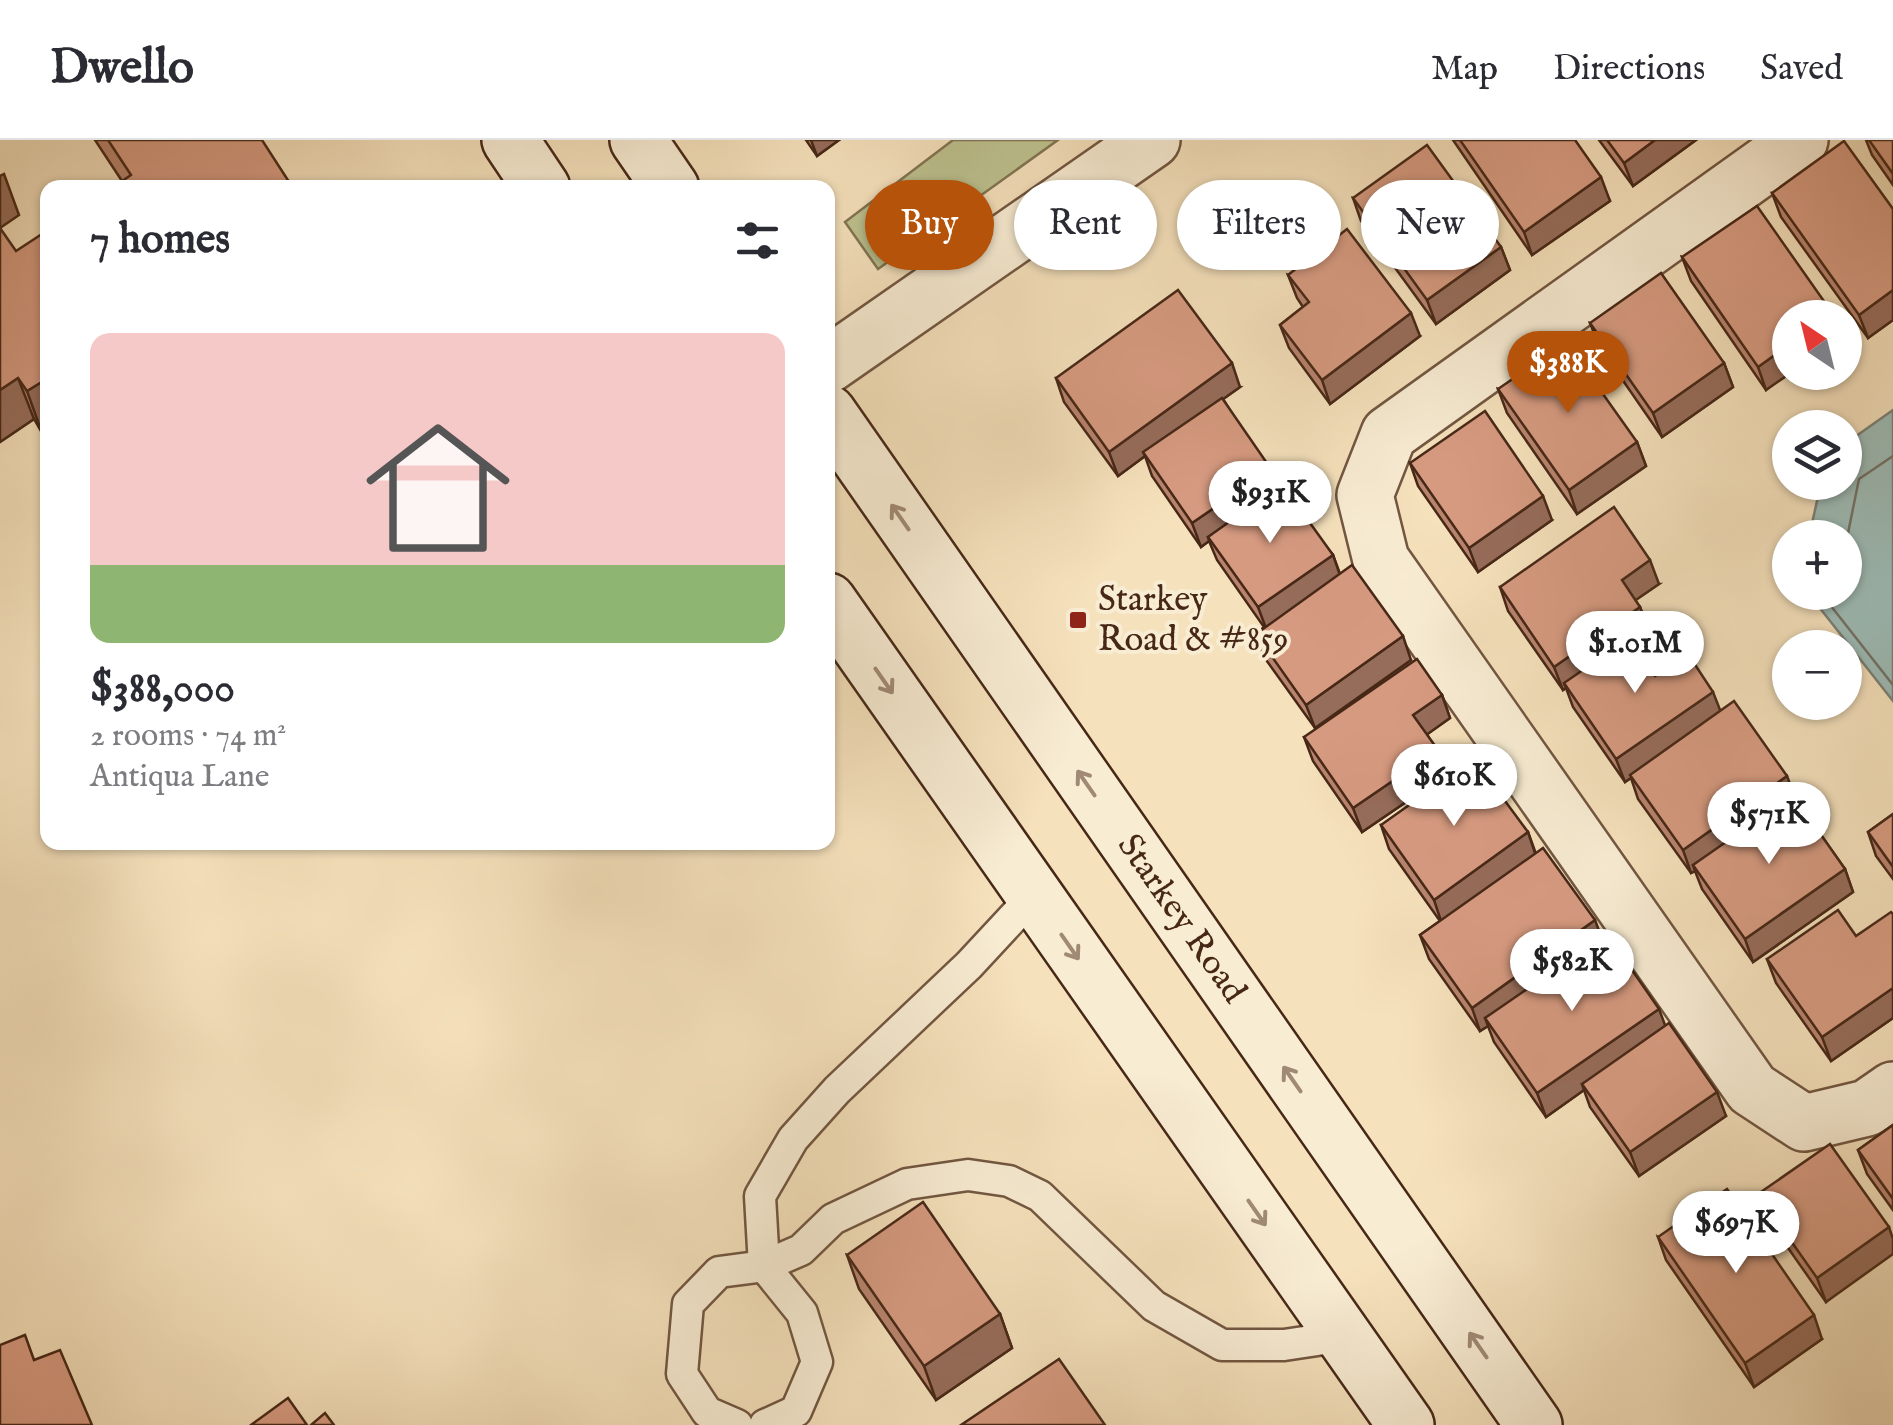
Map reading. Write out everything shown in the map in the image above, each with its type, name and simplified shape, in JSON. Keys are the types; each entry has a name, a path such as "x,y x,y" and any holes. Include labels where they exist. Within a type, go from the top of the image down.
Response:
{"main road":[{"path":"510,140 537,180"},
{"path":"638,140 666,180"},
{"path":"835,361 1152,140"},
{"path":"1800,140 1389,434 1364,495 1382,560 1752,1088 1804,1123 1867,1108 1893,1090"},
{"name":"Starkey Road","path":"835,423 1534,1425"},
{"path":"835,611 1406,1425"}],"lane":[{"path":"765,1425 796,1410 817,1362 802,1313 764,1266 760,1196 792,1138 1034,895"},
{"path":"737,1425 706,1412 682,1374 688,1304 720,1272 764,1266 801,1250 832,1219 907,1184 968,1175 1009,1181 1040,1196 1154,1306 1222,1345 1284,1344 1344,1336"}],"green space":[{"path":"953,140 1058,140 994,186 994,180 900,180"},
{"path":"865,207 865,250 845,222"}],"water":[{"path":"1893,410 1893,701 1862,662 1862,630 1837,630 1821,610 1862,610 1862,520 1813,520 1817,500 1862,500 1862,432"}],"building":[{"path":"108,140 262,140 288,180 124,180 131,175"},
{"path":"1460,140 1575,140 1601,177 1524,232 1499,196 1499,180 1488,180"},
{"path":"1607,140 1655,140 1624,163"},
{"path":"1869,140 1893,140 1893,174"},
{"path":"1844,141 1893,209 1893,290 1862,313 1862,300 1848,300 1772,193"},
{"path":"1427,145 1452,180 1378,180"},
{"path":"1361,192 1361,209 1353,198"},
{"path":"1757,206 1823,300 1772,300 1772,357 1758,367 1682,257"},
{"path":"0,228 16,251 40,235 40,383 27,391 18,378 0,390"},
{"path":"1347,229 1361,247 1361,270 1378,270 1411,313 1322,380 1280,325 1309,302 1288,275 1294,270 1341,270 1341,234"},
{"path":"1405,270 1469,270 1427,300"},
{"path":"1661,273 1724,363 1653,413 1590,323"},
{"path":"1178,290 1232,363 1109,452 1056,378"},
{"path":"1566,342 1637,442 1569,490 1498,389"},
{"path":"1222,398 1271,469 1192,523 1143,452"},
{"path":"1485,411 1543,496 1469,548 1410,463"},
{"path":"1282,484 1333,555 1258,607 1208,537"},
{"path":"1614,507 1650,560 1622,580 1640,607 1554,667 1500,587"},
{"path":"1352,565 1403,636 1306,705 1256,634"},
{"path":"1629,638 1655,676 1688,654 1713,692 1616,759 1564,683"},
{"path":"1417,659 1442,695 1413,715 1438,750 1353,808 1304,737"},
{"path":"1734,701 1787,776 1683,850 1630,775"},
{"path":"1474,759 1528,832 1434,900 1381,825"},
{"path":"1793,795 1845,869 1745,939 1693,865"},
{"path":"1893,814 1893,867 1868,832"},
{"path":"1543,848 1595,920 1472,1008 1420,935"},
{"path":"1838,910 1856,936 1893,914 1893,988 1822,1037 1767,959"},
{"path":"1607,934 1659,1009 1537,1093 1485,1018"},
{"path":"1669,1023 1717,1092 1630,1152 1582,1084"},
{"path":"1893,1125 1893,1199 1858,1150"},
{"path":"1830,1144 1889,1227 1817,1278 1758,1194"},
{"path":"1727,1189 1814,1315 1745,1363 1658,1237"},
{"path":"923,1202 1000,1314 924,1366 847,1255"},
{"path":"25,1335 34,1360 60,1350 92,1425 0,1425 0,1345"},
{"path":"1059,1359 1105,1425 961,1425"},
{"path":"288,1398 307,1425 251,1425"},
{"path":"325,1413 334,1425 311,1425"}],"place":[{"name":"Starkey Road & #859","path":"1078,620"}]}
